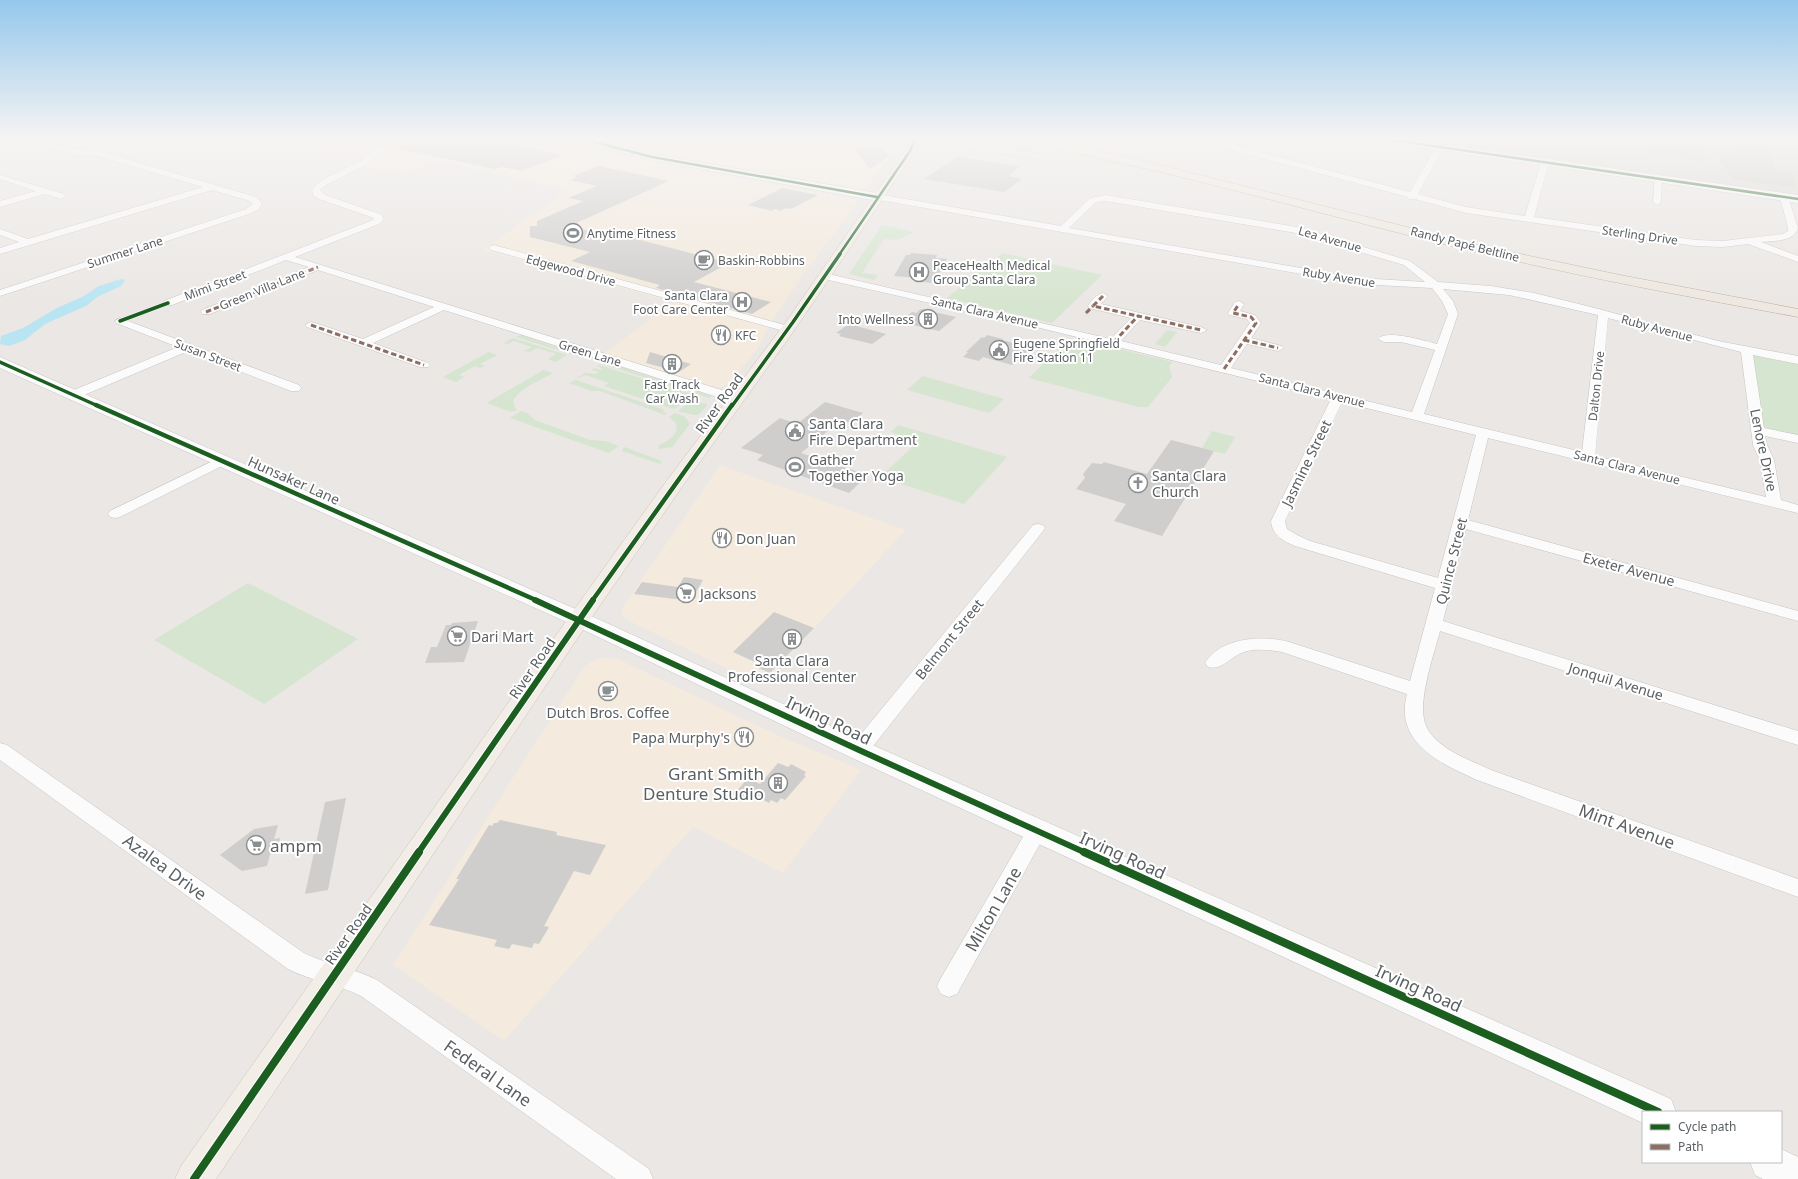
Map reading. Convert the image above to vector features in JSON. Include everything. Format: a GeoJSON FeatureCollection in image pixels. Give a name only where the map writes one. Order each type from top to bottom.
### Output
{"type":"FeatureCollection","features":[{"type":"Feature","properties":{"kind":"highway"},"geometry":{"type":"LineString","coordinates":[[1251,193],[1348,215]]}},
{"type":"Feature","properties":{"kind":"highway","name":"Randy Papé Beltline"},"geometry":{"type":"LineString","coordinates":[[1263,193],[1444,240],[1553,265],[1798,313]]}},
{"type":"Feature","properties":{"kind":"highway","name":"Randy Papé Beltline"},"geometry":{"type":"LineString","coordinates":[[1288,193],[1539,256],[1669,284],[1798,307]]}},
{"type":"Feature","properties":{"kind":"highway"},"geometry":{"type":"LineString","coordinates":[[1294,193],[1328,203]]}},
{"type":"Feature","properties":{"kind":"main road","name":"River Road"},"geometry":{"type":"LineString","coordinates":[[194,1179],[579,620],[675,483],[788,329],[881,193]]}},
{"type":"Feature","properties":{"kind":"street"},"geometry":{"type":"LineString","coordinates":[[0,204],[41,193]]}},
{"type":"Feature","properties":{"kind":"street"},"geometry":{"type":"LineString","coordinates":[[49,193],[60,196]]}},
{"type":"Feature","properties":{"kind":"street"},"geometry":{"type":"LineString","coordinates":[[0,251],[192,193]]}},
{"type":"Feature","properties":{"kind":"street","name":"Summer Lane"},"geometry":{"type":"LineString","coordinates":[[0,293],[249,211],[257,206],[258,202],[255,200],[232,193]]}},
{"type":"Feature","properties":{"kind":"street","name":"Mimi Street"},"geometry":{"type":"LineString","coordinates":[[168,303],[378,221],[379,218],[377,216],[324,198],[317,193]]}},
{"type":"Feature","properties":{"kind":"street"},"geometry":{"type":"LineString","coordinates":[[856,193],[878,197]]}},
{"type":"Feature","properties":{"kind":"street","name":"Sterling Drive"},"geometry":{"type":"LineString","coordinates":[[1398,193],[1466,210],[1696,243],[1718,244],[1780,237],[1792,232],[1793,228],[1784,197]]}},
{"type":"Feature","properties":{"kind":"street"},"geometry":{"type":"LineString","coordinates":[[1412,197],[1414,193]]}},
{"type":"Feature","properties":{"kind":"street"},"geometry":{"type":"LineString","coordinates":[[1529,219],[1536,193]]}},
{"type":"Feature","properties":{"kind":"street"},"geometry":{"type":"LineString","coordinates":[[1657,193],[1657,202]]}},
{"type":"Feature","properties":{"kind":"street"},"geometry":{"type":"LineString","coordinates":[[1758,193],[1798,198]]}},
{"type":"Feature","properties":{"kind":"street","name":"Ruby Avenue"},"geometry":{"type":"LineString","coordinates":[[878,197],[1338,278],[1384,284],[1473,287],[1510,292],[1603,314],[1707,342],[1798,360]]}},
{"type":"Feature","properties":{"kind":"street","name":"Lea Avenue"},"geometry":{"type":"LineString","coordinates":[[1063,229],[1093,200],[1106,198],[1302,231],[1402,260],[1418,269],[1434,286]]}},
{"type":"Feature","properties":{"kind":"street"},"geometry":{"type":"LineString","coordinates":[[0,232],[29,243]]}},
{"type":"Feature","properties":{"kind":"street"},"geometry":{"type":"LineString","coordinates":[[1750,241],[1798,259]]}},
{"type":"Feature","properties":{"kind":"street","name":"Edgewood Drive"},"geometry":{"type":"LineString","coordinates":[[494,248],[788,329]]}},
{"type":"Feature","properties":{"kind":"street","name":"Green Lane"},"geometry":{"type":"LineString","coordinates":[[286,257],[737,399]]}},
{"type":"Feature","properties":{"kind":"street","name":"Green Villa Lane"},"geometry":{"type":"LineString","coordinates":[[206,312],[318,267]]}},
{"type":"Feature","properties":{"kind":"street","name":"Santa Clara Avenue"},"geometry":{"type":"LineString","coordinates":[[824,276],[1114,342],[1798,509]]}},
{"type":"Feature","properties":{"kind":"street"},"geometry":{"type":"LineString","coordinates":[[1417,416],[1453,317],[1453,310],[1449,303],[1434,286]]}},
{"type":"Feature","properties":{"kind":"street"},"geometry":{"type":"LineString","coordinates":[[1103,296],[1090,310],[1138,316],[1201,330]]}},
{"type":"Feature","properties":{"kind":"street"},"geometry":{"type":"LineString","coordinates":[[1224,369],[1256,322],[1248,316],[1233,313],[1239,304]]}},
{"type":"Feature","properties":{"kind":"street"},"geometry":{"type":"LineString","coordinates":[[364,344],[443,307]]}},
{"type":"Feature","properties":{"kind":"street","name":"Dalton Drive"},"geometry":{"type":"LineString","coordinates":[[1588,458],[1603,314]]}},
{"type":"Feature","properties":{"kind":"street"},"geometry":{"type":"LineString","coordinates":[[1114,342],[1138,316]]}},
{"type":"Feature","properties":{"kind":"street","name":"Susan Street"},"geometry":{"type":"LineString","coordinates":[[120,321],[295,388]]}},
{"type":"Feature","properties":{"kind":"street"},"geometry":{"type":"LineString","coordinates":[[311,325],[424,365]]}},
{"type":"Feature","properties":{"kind":"street"},"geometry":{"type":"LineString","coordinates":[[1384,339],[1407,340],[1441,348]]}},
{"type":"Feature","properties":{"kind":"street"},"geometry":{"type":"LineString","coordinates":[[1244,340],[1278,348]]}},
{"type":"Feature","properties":{"kind":"street"},"geometry":{"type":"LineString","coordinates":[[73,395],[188,347]]}},
{"type":"Feature","properties":{"kind":"street","name":"Lenore Drive"},"geometry":{"type":"LineString","coordinates":[[1746,350],[1760,445],[1767,460],[1774,503]]}},
{"type":"Feature","properties":{"kind":"street","name":"Hunsaker Lane"},"geometry":{"type":"LineString","coordinates":[[0,362],[579,620]]}},
{"type":"Feature","properties":{"kind":"street","name":"Jasmine Street"},"geometry":{"type":"LineString","coordinates":[[1338,397],[1278,521],[1280,529],[1288,537],[1305,544],[1444,585]]}},
{"type":"Feature","properties":{"kind":"street"},"geometry":{"type":"LineString","coordinates":[[1758,430],[1798,439]]}},
{"type":"Feature","properties":{"kind":"street","name":"Quince Street"},"geometry":{"type":"LineString","coordinates":[[1457,762],[1433,748],[1418,731],[1412,714],[1416,690],[1435,624],[1483,432]]}},
{"type":"Feature","properties":{"kind":"street"},"geometry":{"type":"LineString","coordinates":[[115,514],[221,461]]}},
{"type":"Feature","properties":{"kind":"street","name":"Exeter Avenue"},"geometry":{"type":"LineString","coordinates":[[1461,523],[1798,616]]}},
{"type":"Feature","properties":{"kind":"street","name":"Belmont Street"},"geometry":{"type":"LineString","coordinates":[[859,750],[1038,528]]}},
{"type":"Feature","properties":{"kind":"street","name":"Irving Road"},"geometry":{"type":"LineString","coordinates":[[579,620],[859,750],[1656,1111]]}},
{"type":"Feature","properties":{"kind":"street","name":"Jonquil Avenue"},"geometry":{"type":"LineString","coordinates":[[1435,624],[1798,738]]}},
{"type":"Feature","properties":{"kind":"street"},"geometry":{"type":"LineString","coordinates":[[1214,662],[1224,653],[1243,646],[1263,644],[1283,646],[1416,690]]}},
{"type":"Feature","properties":{"kind":"street","name":"Azalea Drive"},"geometry":{"type":"LineString","coordinates":[[0,750],[296,961],[334,975]]}},
{"type":"Feature","properties":{"kind":"street","name":"Mint Avenue"},"geometry":{"type":"LineString","coordinates":[[1457,762],[1484,775],[1798,888]]}},
{"type":"Feature","properties":{"kind":"street","name":"Milton Lane"},"geometry":{"type":"LineString","coordinates":[[949,986],[1037,831]]}},
{"type":"Feature","properties":{"kind":"street","name":"Federal Lane"},"geometry":{"type":"LineString","coordinates":[[334,975],[358,982],[369,988],[639,1179]]}},
{"type":"Feature","properties":{"kind":"street"},"geometry":{"type":"LineString","coordinates":[[1770,1163],[1798,1176]]}},
{"type":"Feature","properties":{"kind":"shaded area"},"geometry":{"type":"Polygon","coordinates":[[[564,193],[820,193],[856,201],[856,204],[805,272],[768,327],[761,344],[728,385],[716,388],[602,355],[673,302],[483,250],[564,193]]]}},
{"type":"Feature","properties":{"kind":"shaded area"},"geometry":{"type":"Polygon","coordinates":[[[1777,193],[1798,193],[1798,196],[1777,193]]]}},
{"type":"Feature","properties":{"kind":"shaded area"},"geometry":{"type":"Polygon","coordinates":[[[720,465],[906,530],[761,685],[629,621],[621,614],[622,608],[720,465]]]}},
{"type":"Feature","properties":{"kind":"shaded area"},"geometry":{"type":"Polygon","coordinates":[[[604,657],[618,659],[775,734],[861,770],[783,873],[693,827],[504,1041],[393,965],[584,667],[590,662],[604,657]]]}},
{"type":"Feature","properties":{"kind":"green space"},"geometry":{"type":"Polygon","coordinates":[[[882,225],[915,232],[897,240],[884,239],[862,273],[878,275],[874,280],[849,274],[882,225]]]}},
{"type":"Feature","properties":{"kind":"green space"},"geometry":{"type":"Polygon","coordinates":[[[1003,253],[1102,275],[1052,323],[947,298],[1003,253]]]}},
{"type":"Feature","properties":{"kind":"green space"},"geometry":{"type":"Polygon","coordinates":[[[1167,330],[1177,332],[1165,347],[1155,344],[1167,330]]]}},
{"type":"Feature","properties":{"kind":"green space"},"geometry":{"type":"Polygon","coordinates":[[[521,335],[573,353],[583,354],[580,357],[516,337],[521,335]]]}},
{"type":"Feature","properties":{"kind":"green space"},"geometry":{"type":"Polygon","coordinates":[[[513,338],[567,355],[555,362],[548,359],[556,354],[537,348],[530,352],[524,351],[532,347],[514,341],[507,344],[504,343],[513,338]]]}},
{"type":"Feature","properties":{"kind":"green space"},"geometry":{"type":"Polygon","coordinates":[[[1078,339],[1173,362],[1169,366],[1172,377],[1148,407],[1139,407],[1029,378],[1057,350],[1066,352],[1078,339]]]}},
{"type":"Feature","properties":{"kind":"green space"},"geometry":{"type":"Polygon","coordinates":[[[489,352],[497,355],[480,364],[485,366],[480,368],[475,366],[459,375],[464,377],[456,382],[443,377],[489,352]]]}},
{"type":"Feature","properties":{"kind":"green space"},"geometry":{"type":"Polygon","coordinates":[[[1756,355],[1798,362],[1798,437],[1763,426],[1753,356],[1756,355]]]}},
{"type":"Feature","properties":{"kind":"green space"},"geometry":{"type":"Polygon","coordinates":[[[604,361],[711,396],[709,398],[596,362],[604,361]]]}},
{"type":"Feature","properties":{"kind":"green space"},"geometry":{"type":"Polygon","coordinates":[[[599,365],[694,395],[674,409],[604,386],[609,383],[585,375],[577,378],[585,373],[596,374],[599,372],[592,370],[594,368],[600,370],[603,369],[597,366],[599,365]]]}},
{"type":"Feature","properties":{"kind":"green space"},"geometry":{"type":"Polygon","coordinates":[[[544,370],[553,373],[531,385],[516,396],[513,401],[517,410],[511,412],[489,404],[488,402],[544,370]]]}},
{"type":"Feature","properties":{"kind":"green space"},"geometry":{"type":"Polygon","coordinates":[[[923,376],[1004,399],[989,413],[907,390],[923,376]]]}},
{"type":"Feature","properties":{"kind":"green space"},"geometry":{"type":"Polygon","coordinates":[[[576,380],[665,410],[662,412],[667,413],[665,415],[600,391],[591,391],[569,383],[576,380]]]}},
{"type":"Feature","properties":{"kind":"green space"},"geometry":{"type":"Polygon","coordinates":[[[691,401],[707,404],[707,406],[698,415],[678,411],[691,401]]]}},
{"type":"Feature","properties":{"kind":"green space"},"geometry":{"type":"Polygon","coordinates":[[[521,411],[527,413],[535,420],[590,440],[606,441],[619,446],[609,453],[510,418],[521,411]]]}},
{"type":"Feature","properties":{"kind":"green space"},"geometry":{"type":"Polygon","coordinates":[[[675,413],[685,417],[690,424],[672,447],[659,449],[658,446],[669,440],[676,431],[676,423],[669,417],[675,413]]]}},
{"type":"Feature","properties":{"kind":"green space"},"geometry":{"type":"Polygon","coordinates":[[[898,425],[1007,457],[964,504],[880,477],[919,441],[891,432],[898,425]]]}},
{"type":"Feature","properties":{"kind":"green space"},"geometry":{"type":"Polygon","coordinates":[[[1212,431],[1235,437],[1225,454],[1202,448],[1212,431]]]}},
{"type":"Feature","properties":{"kind":"green space"},"geometry":{"type":"Polygon","coordinates":[[[624,447],[662,461],[660,464],[622,451],[624,447]]]}},
{"type":"Feature","properties":{"kind":"green space"},"geometry":{"type":"Polygon","coordinates":[[[248,583],[358,639],[264,704],[154,640],[248,583]]]}},
{"type":"Feature","properties":{"kind":"water"},"geometry":{"type":"Polygon","coordinates":[[[121,279],[125,280],[121,286],[97,297],[86,306],[45,324],[25,340],[9,346],[0,344],[1,336],[23,328],[57,308],[84,296],[99,286],[121,279]]]}},
{"type":"Feature","properties":{"kind":"building"},"geometry":{"type":"Polygon","coordinates":[[[580,193],[643,193],[570,226],[619,239],[625,236],[729,263],[694,282],[771,302],[752,314],[656,288],[660,285],[571,261],[590,252],[530,237],[530,226],[537,226],[537,221],[583,201],[568,198],[580,193]]]}},
{"type":"Feature","properties":{"kind":"building"},"geometry":{"type":"Polygon","coordinates":[[[772,193],[808,193],[818,195],[791,209],[786,208],[781,211],[775,209],[772,211],[748,205],[772,193]]]}},
{"type":"Feature","properties":{"kind":"building","name":"PeaceHealth Medical Group Santa Clara"},"geometry":{"type":"Polygon","coordinates":[[[911,253],[937,255],[936,258],[947,259],[936,279],[932,279],[931,283],[916,281],[918,278],[894,276],[906,255],[910,255],[911,253]]]}},
{"type":"Feature","properties":{"kind":"building","name":"Into Wellness"},"geometry":{"type":"Polygon","coordinates":[[[921,309],[956,317],[939,331],[900,322],[912,312],[916,313],[921,309]]]}},
{"type":"Feature","properties":{"kind":"building"},"geometry":{"type":"Polygon","coordinates":[[[849,324],[886,334],[872,344],[839,336],[841,334],[836,333],[849,324]]]}},
{"type":"Feature","properties":{"kind":"building","name":"Eugene Springfield Fire Station 11"},"geometry":{"type":"Polygon","coordinates":[[[987,335],[1031,348],[1012,365],[983,357],[979,361],[963,357],[968,352],[966,352],[982,337],[984,338],[987,335]]]}},
{"type":"Feature","properties":{"kind":"building","name":"Fast Track Car Wash"},"geometry":{"type":"Polygon","coordinates":[[[650,352],[691,364],[679,372],[646,363],[650,352]]]}},
{"type":"Feature","properties":{"kind":"building"},"geometry":{"type":"Polygon","coordinates":[[[825,402],[863,413],[851,423],[841,420],[801,453],[868,475],[849,493],[757,460],[763,455],[741,448],[780,418],[797,424],[825,402]]]}},
{"type":"Feature","properties":{"kind":"building","name":"Santa Clara Church"},"geometry":{"type":"Polygon","coordinates":[[[1171,440],[1214,451],[1162,536],[1114,521],[1126,504],[1076,489],[1085,478],[1083,474],[1092,463],[1102,464],[1104,462],[1147,474],[1171,440]]]}},
{"type":"Feature","properties":{"kind":"building"},"geometry":{"type":"Polygon","coordinates":[[[684,577],[703,580],[691,601],[634,594],[642,582],[678,587],[684,577]]]}},
{"type":"Feature","properties":{"kind":"building","name":"Santa Clara Professional Center"},"geometry":{"type":"Polygon","coordinates":[[[774,612],[814,628],[770,673],[754,666],[757,663],[733,652],[774,612]]]}},
{"type":"Feature","properties":{"kind":"building","name":"Dari Mart"},"geometry":{"type":"Polygon","coordinates":[[[478,621],[464,662],[425,663],[431,647],[437,647],[446,625],[451,625],[452,623],[478,621]]]}},
{"type":"Feature","properties":{"kind":"building","name":"Grant Smith Denture Studio"},"geometry":{"type":"Polygon","coordinates":[[[778,763],[788,767],[791,764],[806,772],[804,775],[806,776],[785,800],[781,798],[777,803],[771,800],[769,803],[754,795],[750,800],[735,793],[748,778],[760,784],[778,763]]]}},
{"type":"Feature","properties":{"kind":"building"},"geometry":{"type":"Polygon","coordinates":[[[346,798],[328,890],[305,894],[325,802],[346,798]]]}},
{"type":"Feature","properties":{"kind":"building"},"geometry":{"type":"Polygon","coordinates":[[[500,820],[557,832],[556,835],[606,845],[590,875],[574,871],[544,926],[549,927],[539,944],[534,943],[532,948],[512,944],[509,949],[494,946],[497,940],[429,925],[459,879],[456,879],[489,825],[492,826],[500,820]]]}},
{"type":"Feature","properties":{"kind":"building","name":"ampm"},"geometry":{"type":"Polygon","coordinates":[[[278,825],[274,839],[280,838],[277,850],[271,851],[267,866],[242,871],[220,855],[254,829],[278,825]]]}},
{"type":"Feature","properties":{"kind":"marked path"},"geometry":{"type":"LineString","coordinates":[[206,312],[318,267]]}},
{"type":"Feature","properties":{"kind":"marked path"},"geometry":{"type":"LineString","coordinates":[[1103,296],[1093,306],[1138,316]]}},
{"type":"Feature","properties":{"kind":"marked path"},"geometry":{"type":"LineString","coordinates":[[1224,369],[1256,323],[1251,317],[1233,313],[1239,304]]}},
{"type":"Feature","properties":{"kind":"marked path"},"geometry":{"type":"LineString","coordinates":[[1086,313],[1093,306]]}},
{"type":"Feature","properties":{"kind":"marked path"},"geometry":{"type":"LineString","coordinates":[[1114,342],[1138,316],[1201,330]]}},
{"type":"Feature","properties":{"kind":"marked path"},"geometry":{"type":"LineString","coordinates":[[311,325],[424,365]]}},
{"type":"Feature","properties":{"kind":"marked path"},"geometry":{"type":"LineString","coordinates":[[1244,340],[1278,348]]}},
{"type":"Feature","properties":{"kind":"cycle path"},"geometry":{"type":"LineString","coordinates":[[855,193],[877,197]]}},
{"type":"Feature","properties":{"kind":"cycle path"},"geometry":{"type":"LineString","coordinates":[[194,1179],[579,619],[675,483],[793,322],[881,193]]}},
{"type":"Feature","properties":{"kind":"cycle path"},"geometry":{"type":"LineString","coordinates":[[1757,193],[1798,199]]}},
{"type":"Feature","properties":{"kind":"cycle path"},"geometry":{"type":"LineString","coordinates":[[120,321],[168,303]]}},
{"type":"Feature","properties":{"kind":"cycle path"},"geometry":{"type":"LineString","coordinates":[[0,362],[579,619],[859,750],[1656,1111]]}},
{"type":"Feature","properties":{"kind":"place","name":"Anytime Fitness"},"geometry":{"type":"Point","coordinates":[573,233]}},
{"type":"Feature","properties":{"kind":"place","name":"Baskin-Robbins"},"geometry":{"type":"Point","coordinates":[704,260]}},
{"type":"Feature","properties":{"kind":"place","name":"PeaceHealth Medical Group Santa Clara"},"geometry":{"type":"Point","coordinates":[919,272]}},
{"type":"Feature","properties":{"kind":"place","name":"Santa Clara Foot Care Center"},"geometry":{"type":"Point","coordinates":[742,302]}},
{"type":"Feature","properties":{"kind":"place","name":"Into Wellness"},"geometry":{"type":"Point","coordinates":[928,319]}},
{"type":"Feature","properties":{"kind":"place","name":"KFC"},"geometry":{"type":"Point","coordinates":[721,335]}},
{"type":"Feature","properties":{"kind":"place","name":"Eugene Springfield Fire Station 11"},"geometry":{"type":"Point","coordinates":[999,350]}},
{"type":"Feature","properties":{"kind":"place","name":"Fast Track Car Wash"},"geometry":{"type":"Point","coordinates":[672,364]}},
{"type":"Feature","properties":{"kind":"place","name":"Santa Clara Fire Department"},"geometry":{"type":"Point","coordinates":[795,431]}},
{"type":"Feature","properties":{"kind":"place","name":"Gather Together Yoga"},"geometry":{"type":"Point","coordinates":[795,467]}},
{"type":"Feature","properties":{"kind":"place","name":"Santa Clara Church"},"geometry":{"type":"Point","coordinates":[1138,483]}},
{"type":"Feature","properties":{"kind":"place","name":"Don Juan"},"geometry":{"type":"Point","coordinates":[722,538]}},
{"type":"Feature","properties":{"kind":"place","name":"Jacksons"},"geometry":{"type":"Point","coordinates":[686,593]}},
{"type":"Feature","properties":{"kind":"place","name":"Dari Mart"},"geometry":{"type":"Point","coordinates":[457,636]}},
{"type":"Feature","properties":{"kind":"place","name":"Santa Clara Professional Center"},"geometry":{"type":"Point","coordinates":[792,639]}},
{"type":"Feature","properties":{"kind":"place","name":"Dutch Bros. Coffee"},"geometry":{"type":"Point","coordinates":[608,691]}},
{"type":"Feature","properties":{"kind":"place","name":"Papa Murphy's"},"geometry":{"type":"Point","coordinates":[744,737]}},
{"type":"Feature","properties":{"kind":"place","name":"Grant Smith Denture Studio"},"geometry":{"type":"Point","coordinates":[778,783]}},
{"type":"Feature","properties":{"kind":"place","name":"ampm"},"geometry":{"type":"Point","coordinates":[256,845]}}]}
